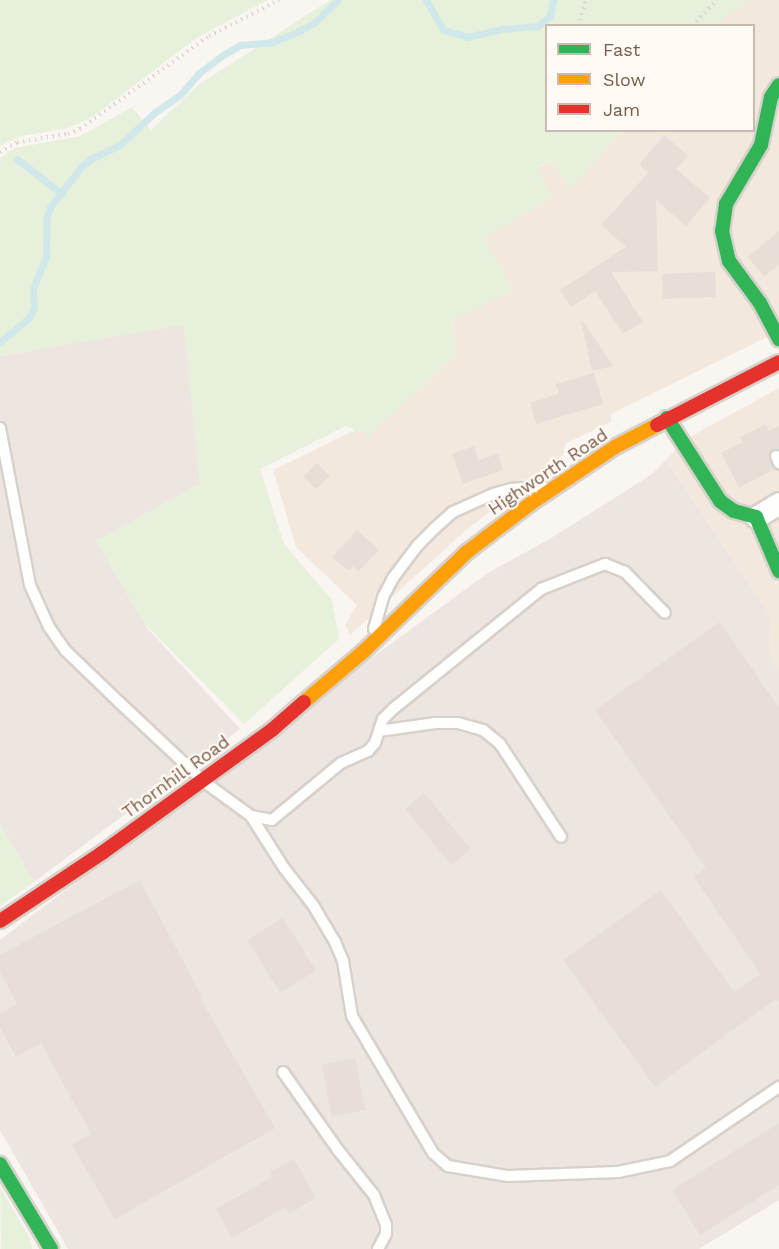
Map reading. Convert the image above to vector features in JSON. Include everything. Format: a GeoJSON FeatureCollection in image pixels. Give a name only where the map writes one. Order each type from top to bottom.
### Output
{"type":"FeatureCollection","features":[{"type":"Feature","properties":{"kind":"street"},"geometry":{"type":"LineString","coordinates":[[779,86],[771,97],[761,145],[726,204],[722,234],[729,261],[760,303],[779,339]]}},
{"type":"Feature","properties":{"kind":"street","name":"Highworth Road"},"geometry":{"type":"LineString","coordinates":[[367,647],[467,552],[554,487],[615,447],[779,362]]}},
{"type":"Feature","properties":{"kind":"street"},"geometry":{"type":"LineString","coordinates":[[668,418],[720,501],[734,511],[756,517],[779,503]]}},
{"type":"Feature","properties":{"kind":"street"},"geometry":{"type":"LineString","coordinates":[[756,517],[779,571]]}},
{"type":"Feature","properties":{"kind":"street","name":"Thornhill Road"},"geometry":{"type":"LineString","coordinates":[[0,921],[203,781],[273,729],[367,647]]}},
{"type":"Feature","properties":{"kind":"street"},"geometry":{"type":"LineString","coordinates":[[0,1164],[51,1249]]}},
{"type":"Feature","properties":{"kind":"lane"},"geometry":{"type":"LineString","coordinates":[[0,428],[30,585],[49,627],[66,651],[203,781],[250,816],[284,868],[313,905],[335,942],[343,961],[352,1016],[433,1153],[448,1166],[508,1176],[618,1172],[670,1161],[779,1087]]}},
{"type":"Feature","properties":{"kind":"lane"},"geometry":{"type":"LineString","coordinates":[[367,647],[383,597],[393,578],[418,544],[453,512],[493,494],[511,489],[554,487]]}},
{"type":"Feature","properties":{"kind":"lane"},"geometry":{"type":"LineString","coordinates":[[250,816],[272,820],[341,763],[368,751],[375,742],[383,719],[393,709],[510,611],[541,589],[605,564],[625,573],[665,613]]}},
{"type":"Feature","properties":{"kind":"lane"},"geometry":{"type":"LineString","coordinates":[[379,731],[435,723],[458,723],[483,730],[500,744],[561,837]]}},
{"type":"Feature","properties":{"kind":"lane"},"geometry":{"type":"LineString","coordinates":[[283,1072],[338,1150],[374,1195],[386,1225],[386,1234],[378,1249]]}},
{"type":"Feature","properties":{"kind":"path"},"geometry":{"type":"LineString","coordinates":[[0,152],[17,142],[68,134],[80,129],[209,36],[279,0]]}},
{"type":"Feature","properties":{"kind":"path"},"geometry":{"type":"LineString","coordinates":[[579,24],[586,0]]}},
{"type":"Feature","properties":{"kind":"path"},"geometry":{"type":"LineString","coordinates":[[694,24],[717,0]]}},
{"type":"Feature","properties":{"kind":"shaded area"},"geometry":{"type":"Polygon","coordinates":[[[751,0],[779,0],[779,331],[611,414],[611,422],[566,443],[563,455],[465,531],[350,635],[345,625],[357,605],[296,547],[273,470],[355,430],[369,436],[457,353],[452,320],[513,290],[484,237],[551,198],[538,167],[551,162],[571,190],[619,132],[755,132],[755,24],[716,24],[751,0]]]}},
{"type":"Feature","properties":{"kind":"shaded area"},"geometry":{"type":"Polygon","coordinates":[[[184,324],[200,484],[96,541],[148,629],[240,729],[34,882],[0,824],[0,356],[184,324]]]}},
{"type":"Feature","properties":{"kind":"shaded area"},"geometry":{"type":"Polygon","coordinates":[[[779,388],[779,671],[769,652],[770,615],[666,460],[686,439],[779,388]]]}},
{"type":"Feature","properties":{"kind":"shaded area"},"geometry":{"type":"Polygon","coordinates":[[[666,460],[770,615],[769,652],[779,671],[779,1200],[699,1249],[68,1249],[0,1130],[0,940],[370,659],[488,573],[551,538],[621,494],[652,474],[666,460]]]}},
{"type":"Feature","properties":{"kind":"green space"},"geometry":{"type":"Polygon","coordinates":[[[0,0],[268,0],[198,37],[92,117],[68,128],[21,136],[0,146],[0,0]]]}},
{"type":"Feature","properties":{"kind":"green space"},"geometry":{"type":"Polygon","coordinates":[[[330,0],[751,0],[716,24],[545,24],[545,132],[619,132],[571,190],[551,162],[538,166],[551,198],[484,237],[513,290],[452,320],[457,353],[369,436],[345,426],[260,469],[284,544],[332,600],[339,639],[244,724],[145,624],[96,541],[200,484],[184,325],[0,356],[0,158],[15,148],[81,136],[132,107],[151,130],[198,85],[330,0]]]}},
{"type":"Feature","properties":{"kind":"green space"},"geometry":{"type":"Polygon","coordinates":[[[0,824],[34,882],[0,906],[0,824]]]}},
{"type":"Feature","properties":{"kind":"green space"},"geometry":{"type":"Polygon","coordinates":[[[0,1187],[30,1238],[32,1249],[1,1249],[0,1187]]]}},
{"type":"Feature","properties":{"kind":"building"},"geometry":{"type":"Polygon","coordinates":[[[664,135],[688,156],[676,169],[710,198],[686,226],[656,200],[658,271],[611,272],[643,322],[623,334],[595,291],[571,307],[560,290],[626,247],[601,225],[648,173],[639,164],[664,135]]]}},
{"type":"Feature","properties":{"kind":"building"},"geometry":{"type":"Polygon","coordinates":[[[779,231],[779,264],[764,277],[748,257],[779,231]]]}},
{"type":"Feature","properties":{"kind":"building"},"geometry":{"type":"Polygon","coordinates":[[[715,272],[716,297],[663,299],[662,274],[715,272]]]}},
{"type":"Feature","properties":{"kind":"building"},"geometry":{"type":"Polygon","coordinates":[[[581,321],[583,321],[613,366],[592,371],[581,321]]]}},
{"type":"Feature","properties":{"kind":"building"},"geometry":{"type":"Polygon","coordinates":[[[594,373],[603,404],[536,424],[530,403],[559,394],[556,384],[594,373]]]}},
{"type":"Feature","properties":{"kind":"building"},"geometry":{"type":"Polygon","coordinates":[[[766,424],[769,431],[779,426],[779,449],[773,449],[769,456],[775,469],[739,488],[721,453],[743,442],[740,437],[766,424]]]}},
{"type":"Feature","properties":{"kind":"building"},"geometry":{"type":"Polygon","coordinates":[[[474,446],[479,460],[498,454],[503,470],[463,484],[452,454],[474,446]]]}},
{"type":"Feature","properties":{"kind":"building"},"geometry":{"type":"Polygon","coordinates":[[[317,463],[330,476],[316,489],[304,476],[317,463]]]}},
{"type":"Feature","properties":{"kind":"building"},"geometry":{"type":"Polygon","coordinates":[[[357,530],[379,550],[358,572],[353,566],[349,571],[332,557],[357,530]]]}},
{"type":"Feature","properties":{"kind":"building"},"geometry":{"type":"Polygon","coordinates":[[[720,622],[779,708],[779,1002],[777,999],[752,1016],[655,1087],[563,960],[661,890],[734,992],[760,974],[694,877],[706,868],[595,710],[720,622]]]}},
{"type":"Feature","properties":{"kind":"building"},"geometry":{"type":"Polygon","coordinates":[[[424,793],[471,849],[452,865],[405,809],[424,793]]]}},
{"type":"Feature","properties":{"kind":"building"},"geometry":{"type":"Polygon","coordinates":[[[140,880],[201,995],[199,996],[275,1128],[115,1219],[72,1145],[91,1134],[41,1043],[16,1057],[0,1027],[0,1014],[17,1004],[0,972],[0,955],[140,880]]]}},
{"type":"Feature","properties":{"kind":"building"},"geometry":{"type":"Polygon","coordinates":[[[283,918],[316,971],[280,993],[247,940],[283,918]]]}},
{"type":"Feature","properties":{"kind":"building"},"geometry":{"type":"Polygon","coordinates":[[[355,1058],[365,1110],[332,1117],[322,1064],[355,1058]]]}},
{"type":"Feature","properties":{"kind":"building"},"geometry":{"type":"Polygon","coordinates":[[[779,1123],[779,1185],[700,1235],[672,1190],[779,1123]]]}},
{"type":"Feature","properties":{"kind":"building"},"geometry":{"type":"Polygon","coordinates":[[[294,1159],[316,1198],[289,1214],[285,1207],[232,1238],[216,1209],[272,1177],[270,1172],[294,1159]]]}},
{"type":"Feature","properties":{"kind":"waterway"},"geometry":{"type":"LineString","coordinates":[[0,342],[29,318],[34,308],[33,288],[46,257],[47,218],[50,207],[82,166],[120,145],[154,113],[180,95],[199,73],[223,55],[240,45],[272,42],[301,30],[314,23],[338,0]]}},
{"type":"Feature","properties":{"kind":"waterway"},"geometry":{"type":"LineString","coordinates":[[426,0],[443,30],[467,37],[503,29],[538,26],[550,16],[553,0]]}},
{"type":"Feature","properties":{"kind":"waterway"},"geometry":{"type":"LineString","coordinates":[[17,159],[62,194]]}},
{"type":"Feature","properties":{"kind":"traffic: fast"},"geometry":{"type":"LineString","coordinates":[[779,85],[771,97],[761,145],[726,204],[722,231],[729,261],[760,303],[779,339]]}},
{"type":"Feature","properties":{"kind":"traffic: fast"},"geometry":{"type":"LineString","coordinates":[[667,418],[720,501],[734,511],[756,517],[779,571]]}},
{"type":"Feature","properties":{"kind":"traffic: fast"},"geometry":{"type":"LineString","coordinates":[[0,1164],[51,1249]]}},
{"type":"Feature","properties":{"kind":"traffic: slow"},"geometry":{"type":"LineString","coordinates":[[304,702],[364,651],[467,552],[530,504],[615,447],[657,425]]}},
{"type":"Feature","properties":{"kind":"traffic: jam"},"geometry":{"type":"LineString","coordinates":[[657,425],[779,362]]}},
{"type":"Feature","properties":{"kind":"traffic: jam"},"geometry":{"type":"LineString","coordinates":[[0,921],[102,853],[273,729],[304,702]]}}]}
